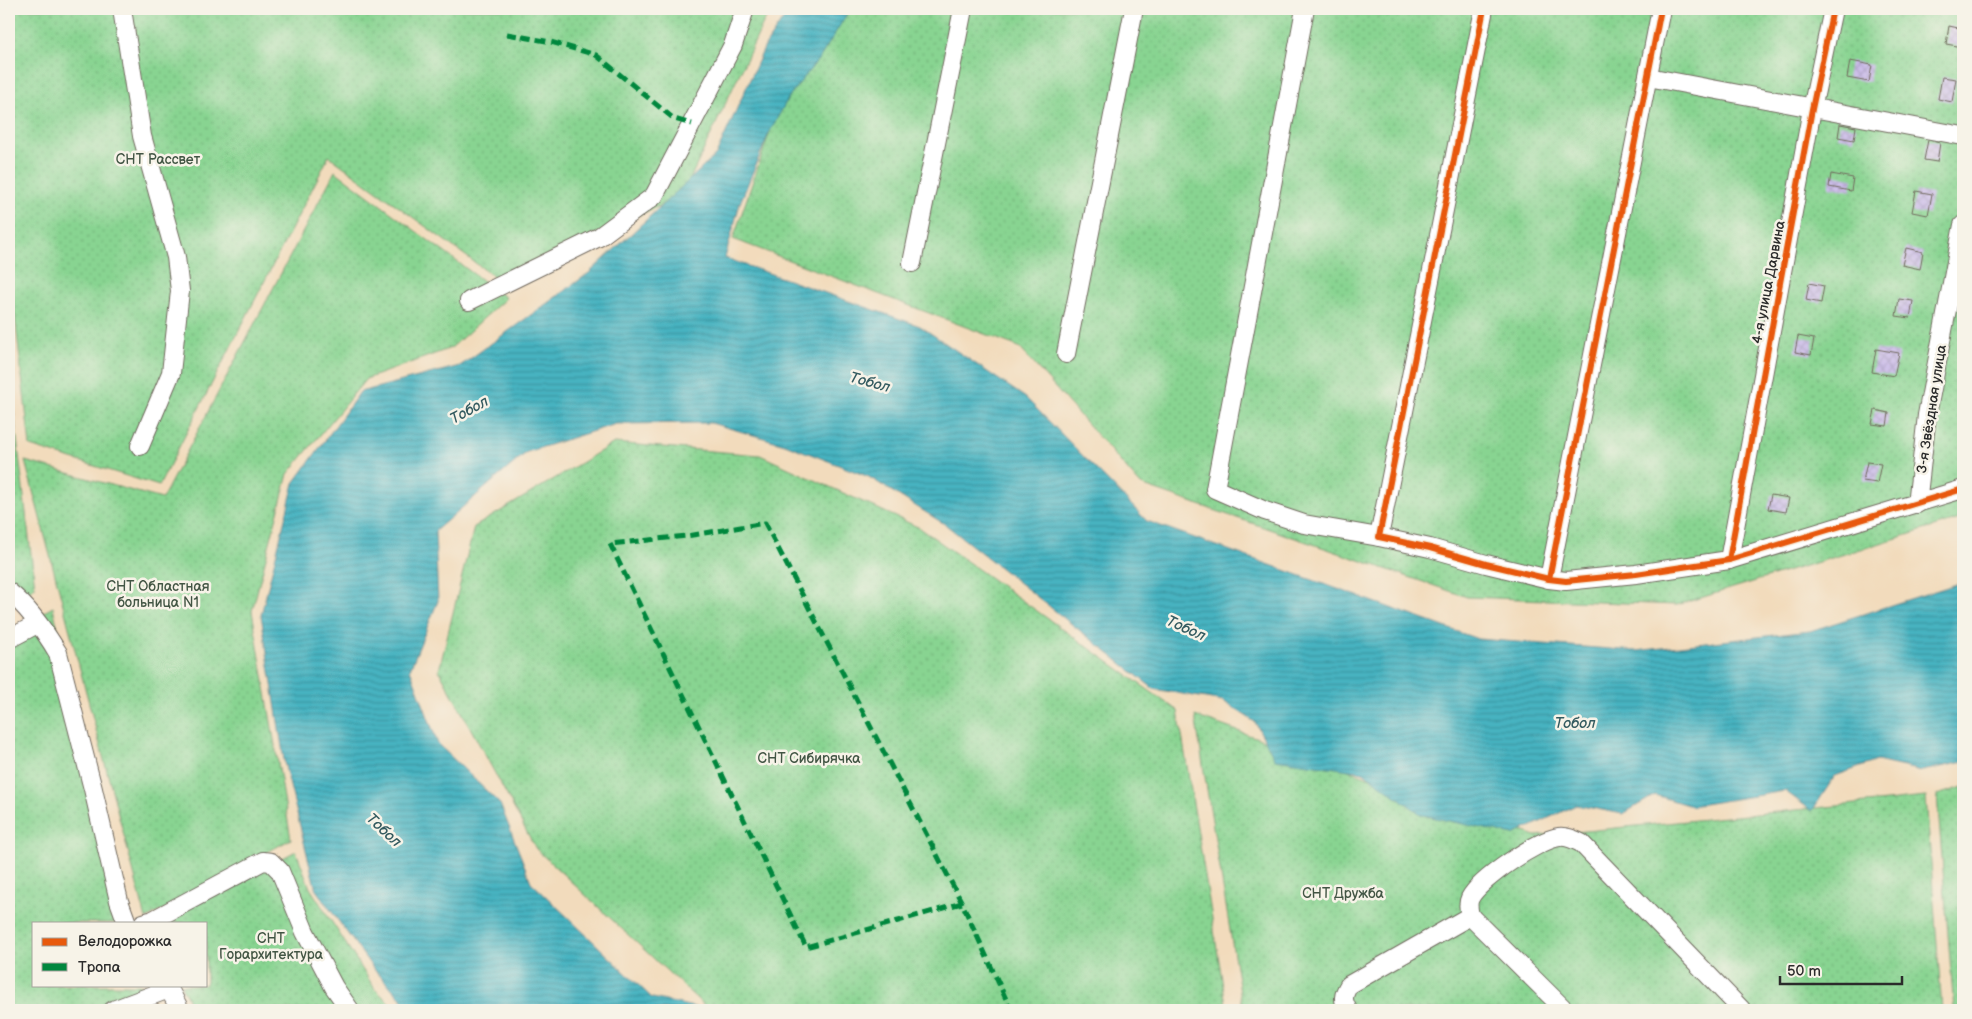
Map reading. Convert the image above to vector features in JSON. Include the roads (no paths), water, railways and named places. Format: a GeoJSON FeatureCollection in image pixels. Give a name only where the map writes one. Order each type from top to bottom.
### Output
{"type":"FeatureCollection","features":[{"type":"Feature","properties":{"kind":"street"},"geometry":{"type":"LineString","coordinates":[[122,9],[142,136],[176,258],[180,291],[171,373],[140,446]]}},
{"type":"Feature","properties":{"kind":"street"},"geometry":{"type":"LineString","coordinates":[[469,301],[599,237],[654,196],[733,45],[745,9]]}},
{"type":"Feature","properties":{"kind":"street"},"geometry":{"type":"LineString","coordinates":[[912,263],[963,9]]}},
{"type":"Feature","properties":{"kind":"street"},"geometry":{"type":"LineString","coordinates":[[1066,354],[1134,9]]}},
{"type":"Feature","properties":{"kind":"street"},"geometry":{"type":"LineString","coordinates":[[1305,9],[1214,489],[1265,511],[1304,524],[1430,548],[1486,564],[1549,579],[1566,581],[1729,560],[1963,489]]}},
{"type":"Feature","properties":{"kind":"street"},"geometry":{"type":"LineString","coordinates":[[1379,537],[1484,9]]}},
{"type":"Feature","properties":{"kind":"street"},"geometry":{"type":"LineString","coordinates":[[1549,579],[1661,9]]}},
{"type":"Feature","properties":{"kind":"street","name":"4-я улица Дарвина"},"geometry":{"type":"LineString","coordinates":[[1729,560],[1812,109],[1833,9]]}},
{"type":"Feature","properties":{"kind":"street"},"geometry":{"type":"LineString","coordinates":[[1648,78],[1963,136]]}},
{"type":"Feature","properties":{"kind":"street","name":"3-я Звёздная улица"},"geometry":{"type":"LineString","coordinates":[[1917,504],[1927,415],[1963,225]]}},
{"type":"Feature","properties":{"kind":"street"},"geometry":{"type":"LineString","coordinates":[[9,592],[17,598],[50,639],[58,653],[93,789],[119,901],[127,922]]}},
{"type":"Feature","properties":{"kind":"street"},"geometry":{"type":"LineString","coordinates":[[9,639],[37,624]]}},
{"type":"Feature","properties":{"kind":"street"},"geometry":{"type":"LineString","coordinates":[[1565,1010],[1470,916],[1468,905],[1470,897],[1482,882],[1512,860],[1559,837],[1571,838],[1581,842],[1742,1010]]}},
{"type":"Feature","properties":{"kind":"street"},"geometry":{"type":"LineString","coordinates":[[146,922],[263,861],[271,862],[280,871],[305,932],[334,987],[350,1010]]}},
{"type":"Feature","properties":{"kind":"street"},"geometry":{"type":"LineString","coordinates":[[1348,1010],[1344,1002],[1344,994],[1350,985],[1470,916]]}},
{"type":"Feature","properties":{"kind":"street"},"geometry":{"type":"LineString","coordinates":[[113,1010],[168,987],[180,1010]]}},
{"type":"Feature","properties":{"kind":"water","name":"Тобол"},"geometry":{"type":"Polygon","coordinates":[[[790,9],[850,9],[821,56],[790,95],[769,133],[740,203],[725,258],[920,326],[1026,398],[1147,521],[1478,639],[1636,651],[1810,631],[1963,582],[1963,762],[1922,771],[1877,761],[1835,776],[1812,811],[1785,791],[1691,806],[1655,795],[1623,814],[1576,805],[1513,835],[1422,815],[1363,772],[1275,759],[1255,722],[1223,701],[1154,689],[946,525],[869,477],[785,444],[711,423],[616,424],[527,452],[435,531],[438,601],[410,669],[438,744],[500,804],[531,882],[652,998],[700,1010],[412,1010],[372,967],[316,890],[285,766],[261,615],[294,483],[360,392],[460,366],[589,273],[716,155],[765,46],[790,9]]]}},
{"type":"Feature","properties":{"kind":"park label","name":"СНТ Рассвет"},"geometry":{"type":"Point","coordinates":[158,159]}},
{"type":"Feature","properties":{"kind":"park label","name":"СНТ Областная больница N1"},"geometry":{"type":"Point","coordinates":[158,594]}},
{"type":"Feature","properties":{"kind":"park label","name":"СНТ Сибирячка"},"geometry":{"type":"Point","coordinates":[809,758]}},
{"type":"Feature","properties":{"kind":"park label","name":"СНТ Дружба"},"geometry":{"type":"Point","coordinates":[1343,893]}},
{"type":"Feature","properties":{"kind":"park label","name":"СНТ Горархитектура"},"geometry":{"type":"Point","coordinates":[271,946]}}]}
